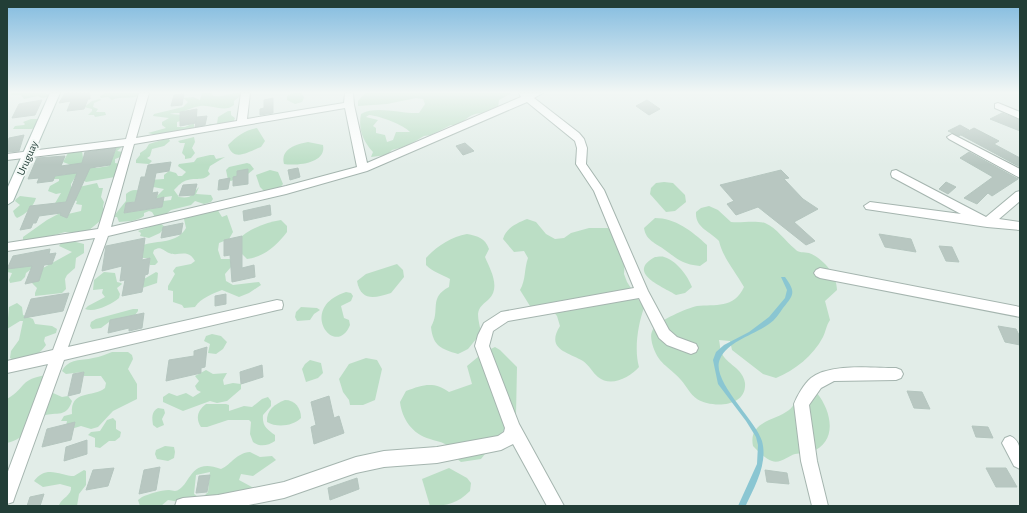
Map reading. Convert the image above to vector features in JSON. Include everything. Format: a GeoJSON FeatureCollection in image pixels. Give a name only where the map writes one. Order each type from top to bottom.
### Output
{"type":"FeatureCollection","features":[{"type":"Feature","properties":{"kind":"street","name":"Uruguay"},"geometry":{"type":"LineString","coordinates":[[7,201],[45,117]]}},
{"type":"Feature","properties":{"kind":"street"},"geometry":{"type":"LineString","coordinates":[[7,496],[103,233],[136,117]]}},
{"type":"Feature","properties":{"kind":"street"},"geometry":{"type":"LineString","coordinates":[[242,123],[243,117]]}},
{"type":"Feature","properties":{"kind":"street"},"geometry":{"type":"LineString","coordinates":[[7,157],[128,142],[278,117]]}},
{"type":"Feature","properties":{"kind":"street"},"geometry":{"type":"LineString","coordinates":[[352,117],[363,170]]}},
{"type":"Feature","properties":{"kind":"street"},"geometry":{"type":"LineString","coordinates":[[7,247],[103,233],[286,190],[363,170],[478,117]]}},
{"type":"Feature","properties":{"kind":"street"},"geometry":{"type":"LineString","coordinates":[[552,117],[576,135],[580,141],[581,164],[599,190],[642,292],[664,334],[672,341],[691,348]]}},
{"type":"Feature","properties":{"kind":"street"},"geometry":{"type":"LineString","coordinates":[[952,137],[1020,174]]}},
{"type":"Feature","properties":{"kind":"street"},"geometry":{"type":"LineString","coordinates":[[896,174],[987,223]]}},
{"type":"Feature","properties":{"kind":"street"},"geometry":{"type":"LineString","coordinates":[[987,223],[1020,195]]}},
{"type":"Feature","properties":{"kind":"street"},"geometry":{"type":"LineString","coordinates":[[870,206],[987,223],[1020,226]]}},
{"type":"Feature","properties":{"kind":"street"},"geometry":{"type":"LineString","coordinates":[[820,273],[1020,312]]}},
{"type":"Feature","properties":{"kind":"street"},"geometry":{"type":"LineString","coordinates":[[556,506],[513,428],[482,346],[484,334],[492,323],[506,316],[617,295],[642,292]]}},
{"type":"Feature","properties":{"kind":"street"},"geometry":{"type":"LineString","coordinates":[[7,367],[57,357],[277,305]]}},
{"type":"Feature","properties":{"kind":"street"},"geometry":{"type":"LineString","coordinates":[[820,506],[809,461],[801,404],[816,383],[833,375],[896,374]]}},
{"type":"Feature","properties":{"kind":"street"},"geometry":{"type":"LineString","coordinates":[[183,506],[218,503],[284,490],[331,475],[356,465],[384,459],[437,455],[501,443],[510,437],[513,428]]}},
{"type":"Feature","properties":{"kind":"street"},"geometry":{"type":"LineString","coordinates":[[1010,443],[1020,461]]}},
{"type":"Feature","properties":{"kind":"green space"},"geometry":{"type":"Polygon","coordinates":[[[161,117],[183,117],[184,120],[177,122],[177,127],[185,127],[194,123],[194,130],[160,136],[148,133],[166,128],[162,125],[162,122],[169,118],[161,117]]]}},
{"type":"Feature","properties":{"kind":"green space"},"geometry":{"type":"Polygon","coordinates":[[[218,117],[235,118],[233,123],[208,126],[210,124],[217,124],[218,117]]]}},
{"type":"Feature","properties":{"kind":"green space"},"geometry":{"type":"Polygon","coordinates":[[[360,117],[366,117],[378,120],[373,126],[376,128],[376,133],[385,135],[387,142],[393,140],[396,132],[410,132],[397,124],[377,117],[468,117],[459,126],[451,125],[431,135],[424,136],[407,146],[392,150],[387,155],[371,157],[373,152],[366,144],[362,134],[360,117]]]}},
{"type":"Feature","properties":{"kind":"green space"},"geometry":{"type":"Polygon","coordinates":[[[31,119],[39,119],[40,124],[32,129],[13,129],[15,126],[24,125],[25,124],[23,122],[31,119]]]}},
{"type":"Feature","properties":{"kind":"green space"},"geometry":{"type":"Polygon","coordinates":[[[257,128],[265,141],[261,147],[238,155],[230,150],[228,145],[241,134],[257,128]]]}},
{"type":"Feature","properties":{"kind":"green space"},"geometry":{"type":"Polygon","coordinates":[[[194,137],[195,142],[192,148],[195,153],[191,158],[185,159],[185,156],[182,153],[185,143],[180,143],[178,141],[194,137]]]}},
{"type":"Feature","properties":{"kind":"green space"},"geometry":{"type":"Polygon","coordinates":[[[169,139],[170,141],[164,146],[152,149],[150,156],[147,158],[152,161],[149,164],[136,163],[140,153],[146,149],[149,144],[169,139]]]}},
{"type":"Feature","properties":{"kind":"green space"},"geometry":{"type":"Polygon","coordinates":[[[308,142],[323,145],[323,151],[320,156],[315,160],[302,164],[284,164],[284,155],[290,148],[308,142]]]}},
{"type":"Feature","properties":{"kind":"green space"},"geometry":{"type":"Polygon","coordinates":[[[124,145],[117,151],[123,152],[123,156],[115,159],[115,163],[120,164],[115,177],[86,182],[76,176],[71,184],[71,187],[74,188],[97,183],[99,188],[103,188],[101,197],[104,202],[103,207],[105,212],[100,221],[88,231],[73,233],[65,232],[44,238],[23,241],[23,237],[47,220],[60,213],[68,214],[81,211],[82,205],[76,204],[77,201],[74,200],[54,205],[61,193],[56,194],[48,191],[50,186],[59,181],[59,179],[51,179],[55,176],[69,174],[71,165],[63,162],[68,153],[79,150],[82,151],[83,158],[96,168],[109,166],[116,149],[109,148],[124,145]]]}},
{"type":"Feature","properties":{"kind":"green space"},"geometry":{"type":"Polygon","coordinates":[[[210,155],[214,155],[216,159],[225,157],[210,166],[208,171],[210,174],[205,178],[191,179],[180,184],[174,190],[179,197],[189,197],[199,187],[196,194],[211,195],[213,199],[211,202],[204,204],[195,201],[191,205],[171,210],[166,214],[155,217],[152,212],[149,211],[144,213],[144,216],[141,218],[132,221],[119,222],[117,217],[113,217],[126,201],[126,194],[129,191],[136,190],[144,192],[155,198],[164,189],[148,186],[150,180],[164,179],[164,175],[169,171],[176,173],[178,176],[182,176],[186,172],[178,166],[179,164],[194,162],[197,158],[210,155]],[[172,196],[126,203],[124,213],[162,207],[163,201],[171,200],[172,196]]]}},
{"type":"Feature","properties":{"kind":"green space"},"geometry":{"type":"Polygon","coordinates":[[[247,163],[254,169],[248,174],[231,181],[228,180],[226,170],[229,167],[247,163]]]}},
{"type":"Feature","properties":{"kind":"green space"},"geometry":{"type":"Polygon","coordinates":[[[270,170],[278,172],[283,184],[278,190],[265,192],[260,187],[256,175],[270,170]]]}},
{"type":"Feature","properties":{"kind":"green space"},"geometry":{"type":"Polygon","coordinates":[[[656,183],[673,183],[685,195],[686,202],[675,211],[666,212],[650,194],[651,188],[656,183]]]}},
{"type":"Feature","properties":{"kind":"green space"},"geometry":{"type":"Polygon","coordinates":[[[20,196],[36,198],[29,210],[17,218],[13,211],[20,205],[15,201],[20,196]]]}},
{"type":"Feature","properties":{"kind":"green space"},"geometry":{"type":"Polygon","coordinates":[[[709,206],[718,210],[731,222],[756,222],[769,225],[799,252],[809,253],[820,259],[832,273],[837,290],[825,301],[830,320],[819,344],[797,367],[776,378],[763,374],[732,350],[730,341],[719,340],[721,352],[738,370],[744,378],[745,383],[744,391],[740,397],[727,404],[711,404],[703,402],[692,395],[681,380],[657,356],[651,337],[654,328],[667,318],[692,307],[717,305],[729,302],[740,294],[744,287],[726,259],[719,241],[700,226],[698,222],[696,212],[701,208],[709,206]]]}},
{"type":"Feature","properties":{"kind":"green space"},"geometry":{"type":"Polygon","coordinates":[[[217,209],[222,217],[227,215],[233,232],[229,239],[219,243],[218,250],[221,259],[230,259],[231,267],[225,274],[226,281],[233,285],[259,282],[261,285],[249,293],[239,297],[222,290],[204,299],[195,307],[184,308],[182,305],[173,302],[173,291],[168,290],[168,286],[175,274],[173,271],[176,267],[191,264],[195,261],[189,255],[172,254],[158,248],[154,250],[153,253],[158,262],[155,265],[150,265],[150,258],[142,258],[143,245],[167,241],[178,237],[186,228],[184,219],[188,216],[217,209]]]}},
{"type":"Feature","properties":{"kind":"green space"},"geometry":{"type":"Polygon","coordinates":[[[655,218],[669,220],[683,226],[695,235],[707,245],[707,261],[700,266],[685,263],[649,239],[644,228],[655,218]]]}},
{"type":"Feature","properties":{"kind":"green space"},"geometry":{"type":"Polygon","coordinates":[[[527,219],[536,222],[546,234],[555,239],[564,238],[571,233],[589,228],[608,228],[616,235],[625,257],[624,274],[627,282],[644,308],[637,337],[639,367],[631,374],[620,380],[614,381],[603,380],[598,377],[585,363],[561,349],[557,345],[555,340],[560,326],[557,316],[551,309],[540,310],[530,306],[520,290],[528,258],[524,251],[514,252],[503,239],[504,235],[509,229],[527,219]]]}},
{"type":"Feature","properties":{"kind":"green space"},"geometry":{"type":"Polygon","coordinates":[[[281,220],[287,226],[287,232],[270,250],[259,256],[247,259],[241,253],[238,240],[242,236],[270,222],[281,220]]]}},
{"type":"Feature","properties":{"kind":"green space"},"geometry":{"type":"Polygon","coordinates":[[[160,223],[165,227],[160,233],[149,238],[140,236],[141,233],[138,231],[160,223]]]}},
{"type":"Feature","properties":{"kind":"green space"},"geometry":{"type":"Polygon","coordinates":[[[467,234],[481,238],[489,249],[485,257],[492,272],[494,289],[489,299],[481,307],[478,314],[481,333],[468,349],[458,354],[439,346],[436,343],[432,333],[431,327],[434,321],[437,300],[443,291],[449,287],[450,279],[426,265],[426,258],[435,250],[455,237],[467,234]]]}},
{"type":"Feature","properties":{"kind":"green space"},"geometry":{"type":"Polygon","coordinates":[[[72,241],[84,244],[84,253],[76,258],[75,268],[67,275],[65,279],[66,289],[62,293],[35,296],[37,288],[32,283],[43,268],[72,252],[59,246],[62,242],[72,241]]]}},
{"type":"Feature","properties":{"kind":"green space"},"geometry":{"type":"Polygon","coordinates":[[[655,257],[663,257],[673,261],[685,273],[692,287],[685,293],[676,295],[656,284],[645,274],[644,269],[647,263],[655,257]]]}},
{"type":"Feature","properties":{"kind":"green space"},"geometry":{"type":"Polygon","coordinates":[[[397,264],[403,270],[404,277],[391,293],[370,297],[365,295],[359,288],[357,281],[366,274],[397,264]]]}},
{"type":"Feature","properties":{"kind":"green space"},"geometry":{"type":"Polygon","coordinates":[[[21,265],[35,266],[26,273],[25,277],[21,281],[10,283],[9,280],[12,273],[7,272],[7,268],[21,265]]]}},
{"type":"Feature","properties":{"kind":"green space"},"geometry":{"type":"Polygon","coordinates":[[[104,272],[115,273],[117,282],[122,284],[117,288],[120,294],[119,298],[98,309],[85,309],[105,297],[102,293],[103,289],[93,290],[94,280],[104,272]]]}},
{"type":"Feature","properties":{"kind":"green space"},"geometry":{"type":"Polygon","coordinates":[[[156,272],[158,273],[157,283],[142,288],[144,279],[156,272]]]}},
{"type":"Feature","properties":{"kind":"green space"},"geometry":{"type":"Polygon","coordinates":[[[346,292],[351,293],[353,296],[351,301],[341,306],[344,318],[349,320],[350,325],[344,334],[336,337],[329,334],[324,328],[322,319],[324,309],[331,299],[346,292]]]}},
{"type":"Feature","properties":{"kind":"green space"},"geometry":{"type":"Polygon","coordinates":[[[17,303],[22,307],[23,315],[33,319],[35,324],[52,326],[57,329],[56,333],[45,337],[44,341],[46,345],[43,349],[25,360],[14,360],[10,358],[11,351],[19,340],[23,321],[20,321],[7,329],[9,307],[17,303]]]}},
{"type":"Feature","properties":{"kind":"green space"},"geometry":{"type":"Polygon","coordinates":[[[301,307],[317,308],[320,310],[314,314],[310,320],[297,321],[295,317],[296,312],[301,307]]]}},
{"type":"Feature","properties":{"kind":"green space"},"geometry":{"type":"Polygon","coordinates":[[[138,309],[135,315],[109,322],[101,328],[92,329],[90,326],[91,322],[96,319],[138,309]]]}},
{"type":"Feature","properties":{"kind":"green space"},"geometry":{"type":"Polygon","coordinates":[[[212,334],[221,336],[227,342],[223,349],[216,354],[208,353],[210,344],[204,341],[206,336],[212,334]]]}},
{"type":"Feature","properties":{"kind":"green space"},"geometry":{"type":"Polygon","coordinates":[[[495,347],[517,367],[516,415],[481,459],[461,462],[445,444],[424,437],[413,430],[403,414],[400,402],[406,391],[418,387],[433,385],[449,392],[472,384],[467,366],[484,352],[495,347]]]}},
{"type":"Feature","properties":{"kind":"green space"},"geometry":{"type":"Polygon","coordinates":[[[112,352],[128,352],[132,355],[133,359],[128,369],[137,384],[137,399],[113,411],[98,427],[91,429],[81,426],[68,430],[66,426],[67,421],[61,421],[64,416],[72,414],[72,406],[78,397],[100,391],[105,388],[106,383],[101,376],[84,376],[83,372],[66,374],[62,371],[72,362],[98,357],[112,352]]]}},
{"type":"Feature","properties":{"kind":"green space"},"geometry":{"type":"Polygon","coordinates":[[[366,358],[377,360],[382,369],[375,400],[363,405],[350,405],[349,400],[343,392],[339,379],[349,364],[366,358]]]}},
{"type":"Feature","properties":{"kind":"green space"},"geometry":{"type":"Polygon","coordinates":[[[310,360],[321,363],[323,373],[318,378],[306,382],[302,369],[310,360]]]}},
{"type":"Feature","properties":{"kind":"green space"},"geometry":{"type":"Polygon","coordinates":[[[206,370],[213,374],[227,373],[223,380],[224,385],[233,383],[241,384],[241,389],[227,401],[217,403],[210,401],[183,411],[163,402],[163,397],[169,393],[177,396],[186,393],[193,397],[201,392],[197,390],[195,386],[199,381],[195,376],[206,370]]]}},
{"type":"Feature","properties":{"kind":"green space"},"geometry":{"type":"Polygon","coordinates":[[[47,375],[53,393],[62,397],[68,396],[72,401],[69,407],[63,413],[50,414],[41,417],[36,420],[23,435],[14,441],[7,443],[7,399],[27,381],[47,375]]]}},
{"type":"Feature","properties":{"kind":"green space"},"geometry":{"type":"Polygon","coordinates":[[[817,393],[826,409],[830,426],[829,434],[820,447],[809,453],[795,454],[781,461],[775,462],[767,459],[753,446],[755,431],[759,427],[789,410],[794,405],[799,395],[817,393]]]}},
{"type":"Feature","properties":{"kind":"green space"},"geometry":{"type":"Polygon","coordinates":[[[268,397],[271,401],[271,406],[263,415],[263,422],[267,429],[275,435],[275,441],[269,444],[261,445],[253,442],[250,434],[251,422],[249,420],[228,420],[207,427],[201,427],[199,424],[198,414],[206,404],[226,404],[229,405],[229,411],[244,406],[252,407],[262,399],[268,397]]]}},
{"type":"Feature","properties":{"kind":"green space"},"geometry":{"type":"Polygon","coordinates":[[[285,400],[292,401],[297,405],[301,418],[294,423],[285,425],[275,425],[267,422],[268,414],[272,408],[285,400]]]}},
{"type":"Feature","properties":{"kind":"green space"},"geometry":{"type":"Polygon","coordinates":[[[158,408],[164,409],[165,413],[162,419],[164,425],[157,428],[153,425],[152,418],[154,411],[158,408]]]}},
{"type":"Feature","properties":{"kind":"green space"},"geometry":{"type":"Polygon","coordinates":[[[113,418],[116,421],[116,429],[121,432],[120,437],[115,441],[109,441],[100,448],[95,447],[95,438],[88,435],[91,432],[100,431],[107,420],[113,418]]]}},
{"type":"Feature","properties":{"kind":"green space"},"geometry":{"type":"Polygon","coordinates":[[[165,446],[174,447],[175,452],[174,458],[168,461],[157,459],[155,454],[156,450],[165,446]]]}},
{"type":"Feature","properties":{"kind":"green space"},"geometry":{"type":"Polygon","coordinates":[[[250,452],[260,457],[272,456],[276,460],[253,476],[241,474],[239,480],[259,491],[180,502],[168,500],[161,506],[140,506],[138,500],[151,493],[169,490],[175,491],[180,489],[196,469],[210,466],[221,469],[241,454],[250,452]],[[210,472],[196,475],[194,494],[201,499],[208,492],[210,472]]]}},
{"type":"Feature","properties":{"kind":"green space"},"geometry":{"type":"Polygon","coordinates":[[[449,468],[467,478],[471,483],[470,491],[452,503],[430,506],[422,479],[449,468]]]}},
{"type":"Feature","properties":{"kind":"green space"},"geometry":{"type":"Polygon","coordinates":[[[84,470],[86,471],[86,485],[79,494],[77,506],[59,505],[70,492],[71,487],[60,484],[43,487],[34,481],[43,473],[54,472],[74,476],[84,470]]]}},
{"type":"Feature","properties":{"kind":"water"},"geometry":{"type":"Polygon","coordinates":[[[781,277],[785,277],[791,286],[792,293],[790,300],[777,317],[763,328],[729,347],[720,359],[719,368],[727,389],[758,432],[762,441],[763,449],[762,466],[753,490],[746,505],[738,506],[757,464],[758,445],[756,437],[746,421],[718,384],[713,360],[716,352],[724,345],[749,332],[769,317],[785,298],[787,290],[781,277]]]}},
{"type":"Feature","properties":{"kind":"building"},"geometry":{"type":"Polygon","coordinates":[[[180,117],[196,117],[196,123],[180,126],[180,117]]]}},
{"type":"Feature","properties":{"kind":"building"},"geometry":{"type":"Polygon","coordinates":[[[197,117],[207,117],[205,125],[195,127],[197,117]]]}},
{"type":"Feature","properties":{"kind":"building"},"geometry":{"type":"Polygon","coordinates":[[[994,117],[1012,117],[1020,120],[1020,131],[990,119],[994,117]]]}},
{"type":"Feature","properties":{"kind":"building"},"geometry":{"type":"Polygon","coordinates":[[[960,125],[969,130],[959,136],[948,131],[960,125]]]}},
{"type":"Feature","properties":{"kind":"building"},"geometry":{"type":"Polygon","coordinates":[[[974,128],[999,141],[994,144],[1020,158],[1020,167],[961,135],[974,128]]]}},
{"type":"Feature","properties":{"kind":"building"},"geometry":{"type":"Polygon","coordinates":[[[24,135],[19,151],[7,152],[9,138],[24,135]]]}},
{"type":"Feature","properties":{"kind":"building"},"geometry":{"type":"Polygon","coordinates":[[[465,143],[474,151],[463,155],[456,146],[465,143]]]}},
{"type":"Feature","properties":{"kind":"building"},"geometry":{"type":"Polygon","coordinates":[[[116,148],[110,165],[90,168],[67,218],[60,215],[61,213],[39,216],[36,223],[33,223],[31,228],[20,230],[30,206],[66,202],[77,173],[55,176],[53,181],[37,183],[39,178],[28,179],[37,158],[65,156],[61,166],[82,163],[85,152],[116,148]]]}},
{"type":"Feature","properties":{"kind":"building"},"geometry":{"type":"Polygon","coordinates":[[[969,152],[1018,179],[992,196],[988,193],[977,204],[964,198],[993,177],[960,158],[969,152]]]}},
{"type":"Feature","properties":{"kind":"building"},"geometry":{"type":"Polygon","coordinates":[[[171,162],[169,171],[156,173],[152,193],[158,192],[156,199],[164,197],[162,207],[124,213],[126,203],[135,202],[141,177],[145,177],[148,165],[171,162]]]}},
{"type":"Feature","properties":{"kind":"building"},"geometry":{"type":"Polygon","coordinates":[[[298,168],[300,177],[290,180],[288,170],[298,168]]]}},
{"type":"Feature","properties":{"kind":"building"},"geometry":{"type":"Polygon","coordinates":[[[248,169],[248,184],[233,186],[233,177],[237,176],[237,171],[248,169]]]}},
{"type":"Feature","properties":{"kind":"building"},"geometry":{"type":"Polygon","coordinates":[[[781,170],[789,178],[784,179],[803,199],[818,209],[794,222],[815,241],[806,245],[758,207],[736,215],[727,204],[734,201],[720,185],[781,170]]]}},
{"type":"Feature","properties":{"kind":"building"},"geometry":{"type":"Polygon","coordinates":[[[230,178],[228,189],[218,190],[219,180],[230,178]]]}},
{"type":"Feature","properties":{"kind":"building"},"geometry":{"type":"Polygon","coordinates":[[[946,182],[956,187],[948,194],[939,189],[946,182]]]}},
{"type":"Feature","properties":{"kind":"building"},"geometry":{"type":"Polygon","coordinates":[[[197,184],[194,195],[179,196],[183,185],[197,184]]]}},
{"type":"Feature","properties":{"kind":"building"},"geometry":{"type":"Polygon","coordinates":[[[270,205],[271,215],[244,221],[243,211],[270,205]]]}},
{"type":"Feature","properties":{"kind":"building"},"geometry":{"type":"Polygon","coordinates":[[[183,223],[181,234],[161,238],[163,227],[183,223]]]}},
{"type":"Feature","properties":{"kind":"building"},"geometry":{"type":"Polygon","coordinates":[[[879,234],[911,239],[916,252],[885,247],[879,234]]]}},
{"type":"Feature","properties":{"kind":"building"},"geometry":{"type":"Polygon","coordinates":[[[242,236],[242,268],[254,265],[255,277],[232,282],[230,255],[224,256],[224,240],[242,236]]]}},
{"type":"Feature","properties":{"kind":"building"},"geometry":{"type":"Polygon","coordinates":[[[145,238],[142,260],[150,258],[148,274],[145,275],[142,292],[122,296],[125,280],[120,281],[122,266],[102,271],[106,246],[145,238]]]}},
{"type":"Feature","properties":{"kind":"building"},"geometry":{"type":"Polygon","coordinates":[[[939,246],[952,247],[959,262],[946,261],[939,246]]]}},
{"type":"Feature","properties":{"kind":"building"},"geometry":{"type":"Polygon","coordinates":[[[50,249],[49,254],[56,253],[52,264],[44,265],[39,281],[25,284],[32,266],[7,269],[13,256],[50,249]]]}},
{"type":"Feature","properties":{"kind":"building"},"geometry":{"type":"Polygon","coordinates":[[[69,293],[63,311],[24,318],[31,299],[69,293]]]}},
{"type":"Feature","properties":{"kind":"building"},"geometry":{"type":"Polygon","coordinates":[[[226,294],[226,304],[215,306],[215,296],[226,294]]]}},
{"type":"Feature","properties":{"kind":"building"},"geometry":{"type":"Polygon","coordinates":[[[144,313],[142,328],[129,331],[129,328],[108,333],[110,320],[144,313]]]}},
{"type":"Feature","properties":{"kind":"building"},"geometry":{"type":"Polygon","coordinates":[[[998,326],[1016,329],[1020,337],[1020,345],[1005,342],[998,326]]]}},
{"type":"Feature","properties":{"kind":"building"},"geometry":{"type":"Polygon","coordinates":[[[207,347],[205,367],[201,368],[201,373],[166,381],[169,360],[194,356],[194,351],[207,347]]]}},
{"type":"Feature","properties":{"kind":"building"},"geometry":{"type":"Polygon","coordinates":[[[262,365],[263,377],[241,384],[240,372],[262,365]]]}},
{"type":"Feature","properties":{"kind":"building"},"geometry":{"type":"Polygon","coordinates":[[[84,372],[80,393],[68,396],[73,374],[84,372]]]}},
{"type":"Feature","properties":{"kind":"building"},"geometry":{"type":"Polygon","coordinates":[[[907,391],[922,392],[930,409],[914,408],[907,391]]]}},
{"type":"Feature","properties":{"kind":"building"},"geometry":{"type":"Polygon","coordinates":[[[329,396],[334,418],[339,416],[344,433],[314,444],[311,427],[316,425],[311,402],[329,396]]]}},
{"type":"Feature","properties":{"kind":"building"},"geometry":{"type":"Polygon","coordinates":[[[75,422],[71,440],[42,447],[47,429],[75,422]]]}},
{"type":"Feature","properties":{"kind":"building"},"geometry":{"type":"Polygon","coordinates":[[[972,426],[988,427],[993,438],[976,437],[972,426]]]}},
{"type":"Feature","properties":{"kind":"building"},"geometry":{"type":"Polygon","coordinates":[[[87,440],[87,454],[64,461],[66,447],[87,440]]]}},
{"type":"Feature","properties":{"kind":"building"},"geometry":{"type":"Polygon","coordinates":[[[160,467],[156,490],[139,494],[144,470],[160,467]]]}},
{"type":"Feature","properties":{"kind":"building"},"geometry":{"type":"Polygon","coordinates":[[[114,468],[108,486],[86,490],[93,470],[114,468]]]}},
{"type":"Feature","properties":{"kind":"building"},"geometry":{"type":"Polygon","coordinates":[[[986,468],[1006,468],[1017,487],[996,487],[986,468]]]}},
{"type":"Feature","properties":{"kind":"building"},"geometry":{"type":"Polygon","coordinates":[[[765,470],[787,473],[789,484],[767,482],[765,470]]]}},
{"type":"Feature","properties":{"kind":"building"},"geometry":{"type":"Polygon","coordinates":[[[210,475],[207,492],[196,493],[199,476],[210,475]]]}},
{"type":"Feature","properties":{"kind":"building"},"geometry":{"type":"Polygon","coordinates":[[[357,478],[359,489],[330,500],[328,488],[357,478]]]}},
{"type":"Feature","properties":{"kind":"building"},"geometry":{"type":"Polygon","coordinates":[[[44,494],[40,506],[27,506],[30,497],[44,494]]]}}]}
